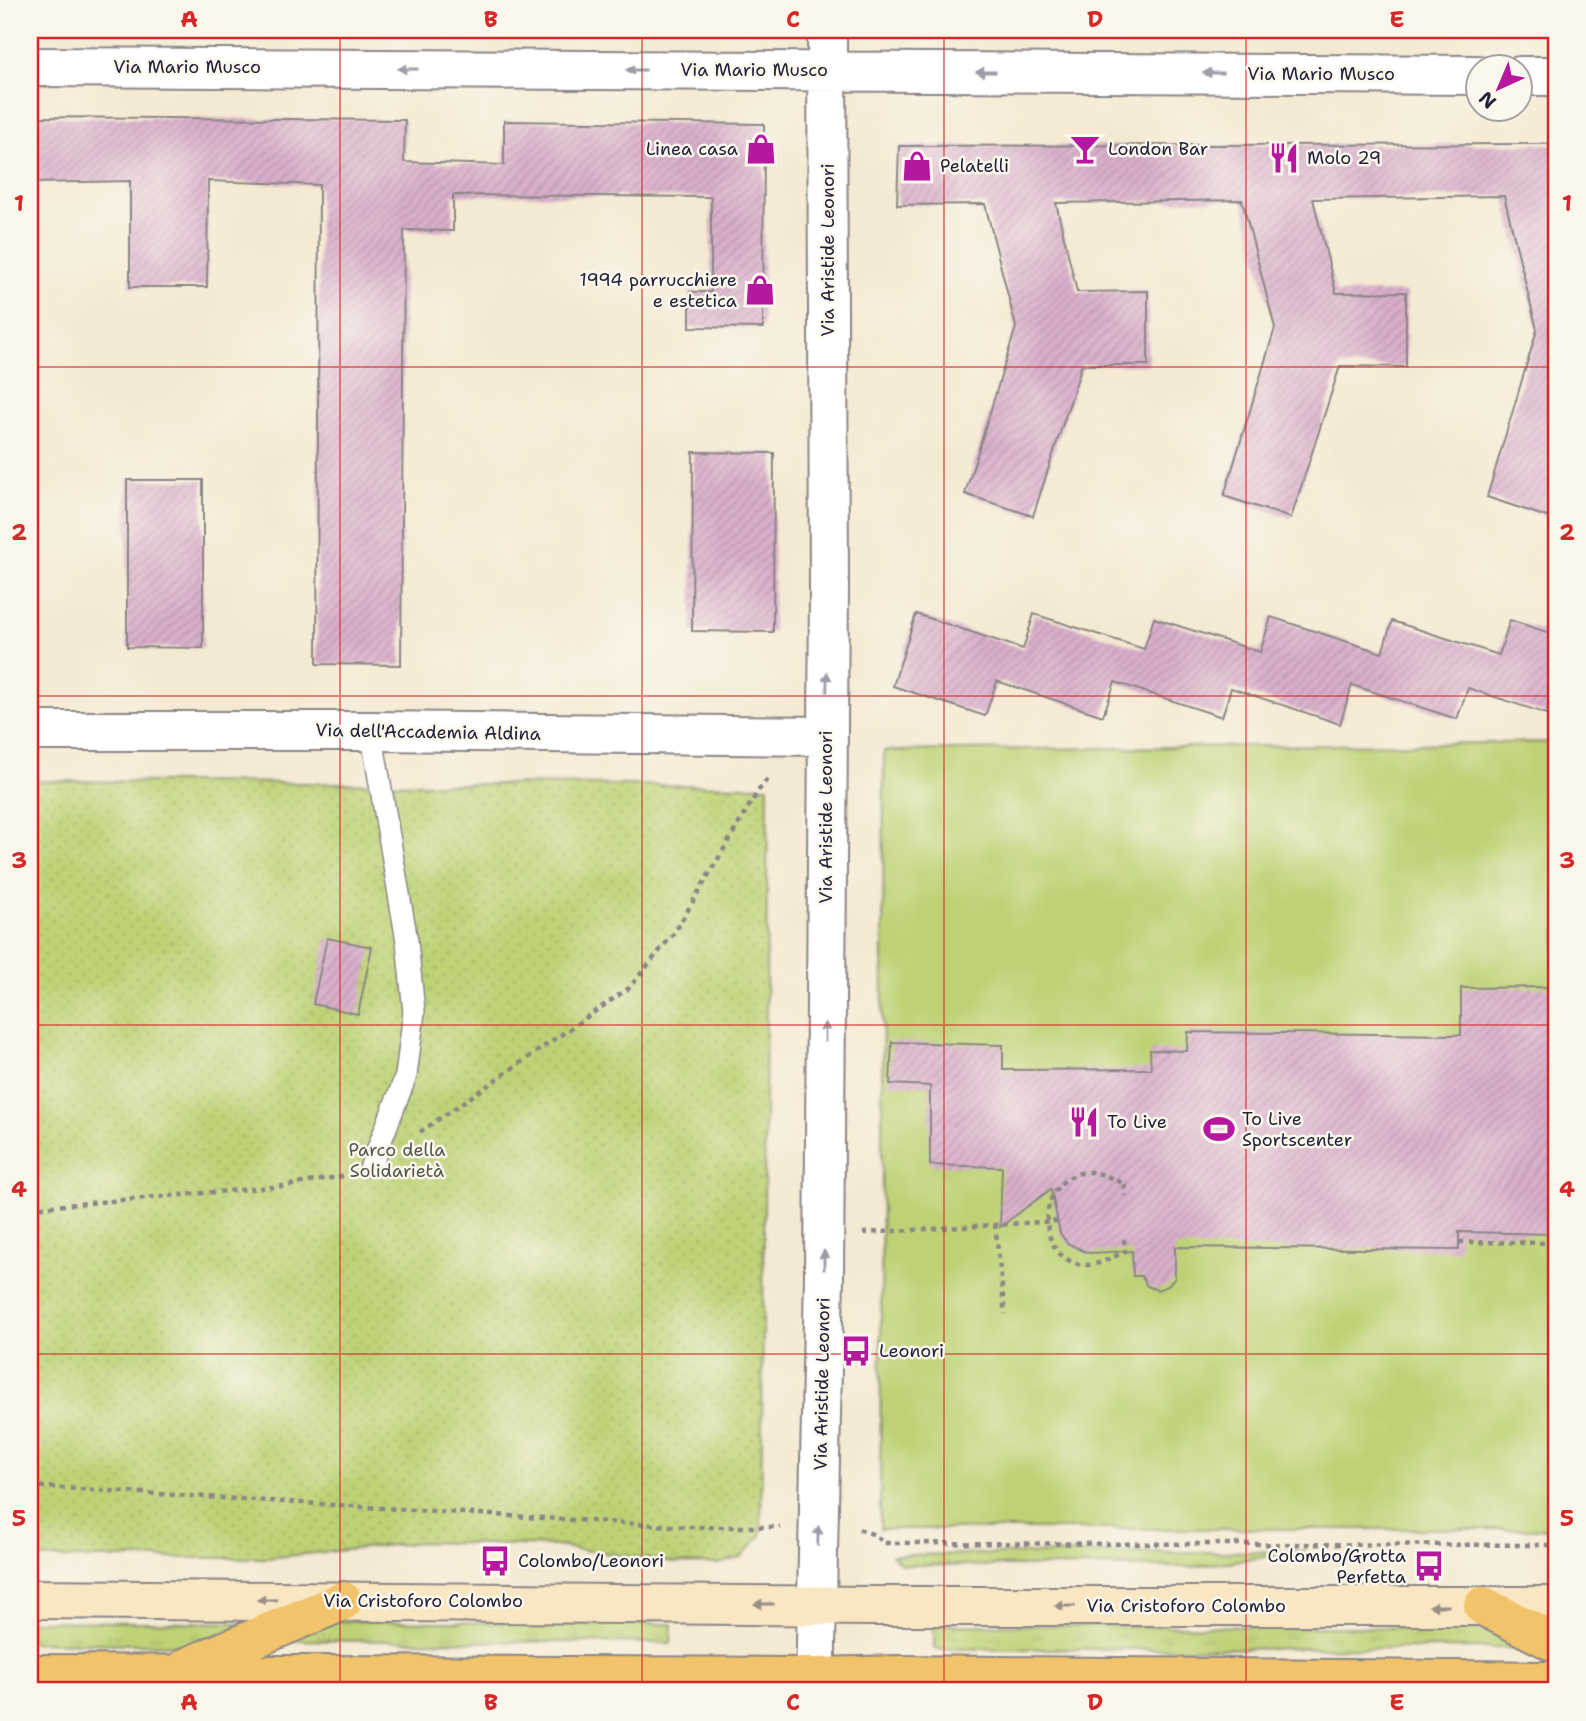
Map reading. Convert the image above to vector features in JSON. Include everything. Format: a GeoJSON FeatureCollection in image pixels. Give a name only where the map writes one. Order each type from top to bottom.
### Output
{"type":"FeatureCollection","features":[{"type":"Feature","properties":{"kind":"main road","name":"Via Cristoforo Colombo"},"geometry":{"type":"LineString","coordinates":[[30,1599],[1556,1606]]}},
{"type":"Feature","properties":{"kind":"main road"},"geometry":{"type":"LineString","coordinates":[[170,1674],[343,1601]]}},
{"type":"Feature","properties":{"kind":"main road"},"geometry":{"type":"LineString","coordinates":[[1483,1606],[1556,1643]]}},
{"type":"Feature","properties":{"kind":"main road"},"geometry":{"type":"LineString","coordinates":[[30,1674],[815,1684],[901,1675],[1556,1681]]}},
{"type":"Feature","properties":{"kind":"street","name":"Via Aristide Leonori"},"geometry":{"type":"LineString","coordinates":[[816,1604],[824,1235],[827,30]]}},
{"type":"Feature","properties":{"kind":"street","name":"Via Mario Musco"},"geometry":{"type":"LineString","coordinates":[[30,66],[1464,75]]}},
{"type":"Feature","properties":{"kind":"street"},"geometry":{"type":"LineString","coordinates":[[1534,76],[1556,76]]}},
{"type":"Feature","properties":{"kind":"street","name":"Via dell'Accademia Aldina"},"geometry":{"type":"LineString","coordinates":[[30,731],[371,731],[826,736]]}},
{"type":"Feature","properties":{"kind":"street"},"geometry":{"type":"LineString","coordinates":[[815,1684],[816,1604]]}},
{"type":"Feature","properties":{"kind":"lane"},"geometry":{"type":"LineString","coordinates":[[370,1166],[406,1076],[414,1012],[407,941],[371,731]]}},
{"type":"Feature","properties":{"kind":"path"},"geometry":{"type":"LineString","coordinates":[[30,1208],[285,1186],[334,1178],[370,1166],[629,988],[675,932],[758,791],[770,777],[769,772]]}},
{"type":"Feature","properties":{"kind":"path"},"geometry":{"type":"LineString","coordinates":[[1125,1196],[1125,1184],[1111,1178],[1091,1172],[1075,1175],[1062,1182],[1049,1198],[1045,1220],[1050,1238],[1059,1250],[1081,1265],[1094,1265],[1125,1252],[1132,1252]]}},
{"type":"Feature","properties":{"kind":"path"},"geometry":{"type":"LineString","coordinates":[[824,1235],[1058,1221]]}},
{"type":"Feature","properties":{"kind":"path"},"geometry":{"type":"LineString","coordinates":[[995,1224],[1006,1314]]}},
{"type":"Feature","properties":{"kind":"path"},"geometry":{"type":"LineString","coordinates":[[1125,1239],[1125,1252]]}},
{"type":"Feature","properties":{"kind":"path"},"geometry":{"type":"LineString","coordinates":[[1459,1241],[1556,1243]]}},
{"type":"Feature","properties":{"kind":"path"},"geometry":{"type":"LineString","coordinates":[[30,1486],[687,1527],[774,1527]]}},
{"type":"Feature","properties":{"kind":"path"},"geometry":{"type":"LineString","coordinates":[[857,1529],[875,1535],[884,1543],[1556,1545]]}},
{"type":"Feature","properties":{"kind":"green space","name":"To Live Sportscenter"},"geometry":{"type":"Polygon","coordinates":[[[1556,742],[1556,1529],[880,1529],[884,751],[1556,742]]]}},
{"type":"Feature","properties":{"kind":"green space","name":"Parco della Solidarietà"},"geometry":{"type":"Polygon","coordinates":[[[30,781],[768,786],[761,1535],[742,1557],[719,1564],[675,1563],[556,1546],[422,1542],[267,1558],[30,1558],[30,781]]]}},
{"type":"Feature","properties":{"kind":"green space"},"geometry":{"type":"Polygon","coordinates":[[[1307,1551],[1192,1567],[902,1565],[892,1555],[1307,1551]]]}},
{"type":"Feature","properties":{"kind":"green space"},"geometry":{"type":"Polygon","coordinates":[[[30,1621],[251,1623],[187,1645],[30,1642],[30,1621]]]}},
{"type":"Feature","properties":{"kind":"green space"},"geometry":{"type":"Polygon","coordinates":[[[334,1621],[672,1624],[671,1643],[275,1640],[334,1621]]]}},
{"type":"Feature","properties":{"kind":"green space"},"geometry":{"type":"Polygon","coordinates":[[[934,1625],[1484,1628],[1538,1648],[934,1649],[934,1625]]]}},
{"type":"Feature","properties":{"kind":"building"},"geometry":{"type":"Polygon","coordinates":[[[30,117],[405,120],[404,162],[504,165],[504,121],[764,124],[763,328],[690,327],[690,292],[711,292],[711,197],[453,195],[453,231],[404,230],[401,665],[317,664],[319,185],[208,181],[207,287],[130,287],[130,181],[30,183],[30,117]]]}},
{"type":"Feature","properties":{"kind":"building"},"geometry":{"type":"Polygon","coordinates":[[[1556,144],[1556,520],[1487,497],[1537,330],[1504,196],[1313,199],[1336,293],[1406,292],[1406,367],[1340,366],[1291,518],[1224,496],[1275,328],[1242,200],[1056,203],[1077,292],[1148,291],[1148,365],[1082,365],[1033,516],[965,494],[1016,327],[985,204],[897,205],[899,146],[1556,144]]]}},
{"type":"Feature","properties":{"kind":"building"},"geometry":{"type":"Polygon","coordinates":[[[693,452],[774,453],[773,632],[692,631],[693,452]]]}},
{"type":"Feature","properties":{"kind":"building"},"geometry":{"type":"Polygon","coordinates":[[[127,480],[203,480],[203,648],[127,647],[127,480]]]}},
{"type":"Feature","properties":{"kind":"building"},"geometry":{"type":"Polygon","coordinates":[[[916,614],[1023,649],[1034,614],[1144,649],[1154,618],[1260,652],[1271,617],[1382,653],[1392,621],[1499,655],[1510,620],[1556,635],[1556,717],[1468,688],[1457,719],[1352,685],[1340,724],[1231,688],[1222,717],[1115,682],[1103,716],[997,681],[985,716],[893,686],[916,614]]]}},
{"type":"Feature","properties":{"kind":"building"},"geometry":{"type":"Polygon","coordinates":[[[327,938],[372,947],[358,1014],[313,1004],[327,938]]]}},
{"type":"Feature","properties":{"kind":"building"},"geometry":{"type":"Polygon","coordinates":[[[1556,987],[1556,1234],[1459,1232],[1459,1250],[1175,1247],[1175,1278],[1168,1286],[1157,1290],[1147,1286],[1141,1276],[1133,1276],[1132,1251],[1088,1253],[1067,1243],[1060,1233],[1051,1189],[1000,1227],[1002,1167],[930,1165],[930,1086],[890,1084],[892,1042],[1003,1045],[1003,1070],[1151,1069],[1150,1050],[1187,1051],[1188,1032],[1461,1035],[1461,988],[1556,987]]]}},
{"type":"Feature","properties":{"kind":"place","name":"Linea casa"},"geometry":{"type":"Point","coordinates":[761,149]}},
{"type":"Feature","properties":{"kind":"place","name":"London Bar"},"geometry":{"type":"Point","coordinates":[1085,149]}},
{"type":"Feature","properties":{"kind":"place","name":"Molo 29"},"geometry":{"type":"Point","coordinates":[1284,158]}},
{"type":"Feature","properties":{"kind":"place","name":"Pelatelli"},"geometry":{"type":"Point","coordinates":[917,166]}},
{"type":"Feature","properties":{"kind":"place","name":"1994 parrucchiere e estetica"},"geometry":{"type":"Point","coordinates":[760,290]}},
{"type":"Feature","properties":{"kind":"place","name":"To Live"},"geometry":{"type":"Point","coordinates":[1084,1122]}},
{"type":"Feature","properties":{"kind":"place","name":"To Live Sportscenter"},"geometry":{"type":"Point","coordinates":[1219,1129]}},
{"type":"Feature","properties":{"kind":"place","name":"Leonori"},"geometry":{"type":"Point","coordinates":[856,1351]}},
{"type":"Feature","properties":{"kind":"place","name":"Colombo/Leonori"},"geometry":{"type":"Point","coordinates":[495,1561]}},
{"type":"Feature","properties":{"kind":"place","name":"Colombo/Grotta Perfetta"},"geometry":{"type":"Point","coordinates":[1429,1566]}}]}
